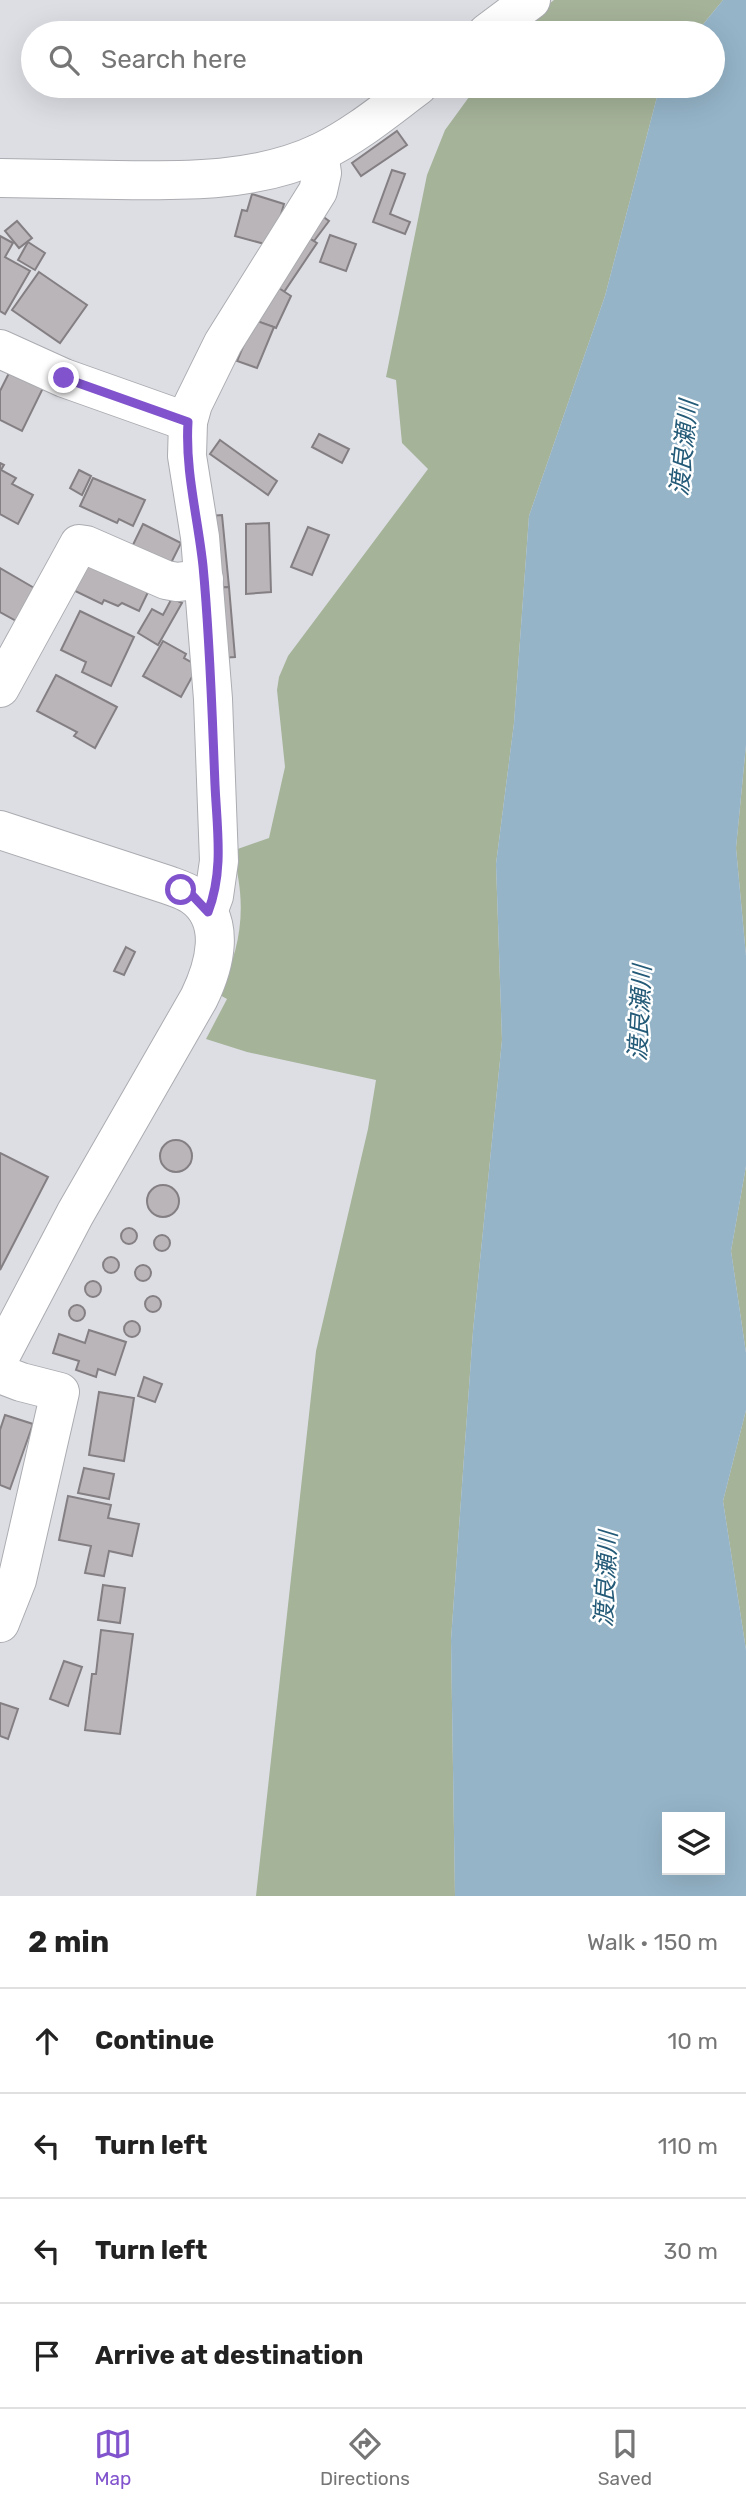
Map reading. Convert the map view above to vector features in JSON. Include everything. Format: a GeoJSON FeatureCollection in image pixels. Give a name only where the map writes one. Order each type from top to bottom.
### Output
{"type":"FeatureCollection","features":[{"type":"Feature","properties":{"kind":"street"},"geometry":{"type":"LineString","coordinates":[[503,21],[531,0]]}},
{"type":"Feature","properties":{"kind":"street"},"geometry":{"type":"LineString","coordinates":[[0,178],[167,181],[217,178],[273,168],[319,153],[358,130],[402,98]]}},
{"type":"Feature","properties":{"kind":"street"},"geometry":{"type":"LineString","coordinates":[[208,912],[214,896],[219,861],[213,699],[204,579],[187,456],[188,422],[193,404],[223,342],[318,191],[322,173],[319,153]]}},
{"type":"Feature","properties":{"kind":"street"},"geometry":{"type":"LineString","coordinates":[[0,349],[64,378],[188,422]]}},
{"type":"Feature","properties":{"kind":"street"},"geometry":{"type":"LineString","coordinates":[[0,688],[79,544],[166,580],[177,582],[204,579]]}},
{"type":"Feature","properties":{"kind":"street"},"geometry":{"type":"LineString","coordinates":[[0,830],[192,895],[208,912],[215,951],[209,977],[69,1226],[0,1357]]}},
{"type":"Feature","properties":{"kind":"street"},"geometry":{"type":"LineString","coordinates":[[0,1374],[60,1392],[17,1580],[0,1623]]}},
{"type":"Feature","properties":{"kind":"green space"},"geometry":{"type":"Polygon","coordinates":[[[554,0],[723,0],[706,21],[527,21],[554,0]]]}},
{"type":"Feature","properties":{"kind":"green space"},"geometry":{"type":"Polygon","coordinates":[[[468,98],[657,98],[605,296],[529,516],[514,723],[496,864],[502,1040],[473,1331],[451,1640],[455,1896],[256,1896],[316,1351],[368,1129],[376,1080],[247,1052],[206,1039],[227,999],[218,994],[233,959],[240,924],[240,888],[232,851],[269,838],[285,767],[277,690],[279,677],[288,656],[428,469],[402,443],[396,380],[386,377],[427,175],[445,130],[468,98]]]}},
{"type":"Feature","properties":{"kind":"green space"},"geometry":{"type":"Polygon","coordinates":[[[746,745],[746,956],[736,848],[746,745]]]}},
{"type":"Feature","properties":{"kind":"green space"},"geometry":{"type":"Polygon","coordinates":[[[746,1166],[746,1353],[731,1251],[746,1166]]]}},
{"type":"Feature","properties":{"kind":"green space"},"geometry":{"type":"Polygon","coordinates":[[[746,1410],[746,1650],[723,1501],[746,1410]]]}},
{"type":"Feature","properties":{"kind":"water","name":"渡良瀬川"},"geometry":{"type":"Polygon","coordinates":[[[723,0],[746,0],[746,745],[736,848],[746,956],[746,1166],[731,1251],[746,1353],[746,1410],[723,1501],[746,1650],[746,1896],[455,1896],[451,1640],[473,1331],[502,1040],[496,864],[514,723],[529,516],[605,296],[657,98],[725,98],[725,21],[706,21],[723,0]]]}},
{"type":"Feature","properties":{"kind":"building"},"geometry":{"type":"Polygon","coordinates":[[[397,131],[407,145],[361,176],[352,163],[397,131]]]}},
{"type":"Feature","properties":{"kind":"building"},"geometry":{"type":"Polygon","coordinates":[[[392,170],[405,174],[390,214],[410,222],[405,234],[373,222],[392,170]]]}},
{"type":"Feature","properties":{"kind":"building"},"geometry":{"type":"Polygon","coordinates":[[[252,194],[284,204],[272,246],[235,236],[242,210],[247,211],[252,194]]]}},
{"type":"Feature","properties":{"kind":"building"},"geometry":{"type":"Polygon","coordinates":[[[318,213],[329,221],[314,241],[302,234],[318,213]]]}},
{"type":"Feature","properties":{"kind":"building"},"geometry":{"type":"Polygon","coordinates":[[[17,221],[32,238],[19,248],[5,231],[17,221]]]}},
{"type":"Feature","properties":{"kind":"building"},"geometry":{"type":"Polygon","coordinates":[[[302,234],[317,243],[284,292],[271,283],[302,234]]]}},
{"type":"Feature","properties":{"kind":"building"},"geometry":{"type":"Polygon","coordinates":[[[330,235],[356,244],[346,271],[320,262],[330,235]]]}},
{"type":"Feature","properties":{"kind":"building"},"geometry":{"type":"Polygon","coordinates":[[[0,236],[13,243],[5,257],[30,271],[5,314],[0,311],[0,236]]]}},
{"type":"Feature","properties":{"kind":"building"},"geometry":{"type":"Polygon","coordinates":[[[28,242],[45,253],[35,270],[18,260],[28,242]]]}},
{"type":"Feature","properties":{"kind":"building"},"geometry":{"type":"Polygon","coordinates":[[[39,272],[87,305],[60,343],[12,310],[39,272]]]}},
{"type":"Feature","properties":{"kind":"building"},"geometry":{"type":"Polygon","coordinates":[[[271,283],[291,296],[276,328],[251,319],[271,283]]]}},
{"type":"Feature","properties":{"kind":"building"},"geometry":{"type":"Polygon","coordinates":[[[254,320],[274,327],[257,368],[237,361],[254,320]]]}},
{"type":"Feature","properties":{"kind":"building"},"geometry":{"type":"Polygon","coordinates":[[[11,369],[44,386],[22,431],[0,420],[0,391],[11,369]]]}},
{"type":"Feature","properties":{"kind":"building"},"geometry":{"type":"Polygon","coordinates":[[[319,434],[349,449],[342,463],[312,447],[319,434]]]}},
{"type":"Feature","properties":{"kind":"building"},"geometry":{"type":"Polygon","coordinates":[[[220,440],[277,481],[268,495],[210,454],[220,440]]]}},
{"type":"Feature","properties":{"kind":"building"},"geometry":{"type":"Polygon","coordinates":[[[0,463],[4,465],[1,470],[16,478],[12,484],[33,495],[18,524],[0,514],[0,463]]]}},
{"type":"Feature","properties":{"kind":"building"},"geometry":{"type":"Polygon","coordinates":[[[79,470],[91,476],[82,495],[70,488],[79,470]]]}},
{"type":"Feature","properties":{"kind":"building"},"geometry":{"type":"Polygon","coordinates":[[[93,478],[145,500],[133,526],[119,519],[117,523],[80,506],[93,478]]]}},
{"type":"Feature","properties":{"kind":"building"},"geometry":{"type":"Polygon","coordinates":[[[222,515],[229,587],[215,588],[209,516],[222,515]]]}},
{"type":"Feature","properties":{"kind":"building"},"geometry":{"type":"Polygon","coordinates":[[[269,523],[271,592],[246,594],[246,524],[269,523]]]}},
{"type":"Feature","properties":{"kind":"building"},"geometry":{"type":"Polygon","coordinates":[[[143,524],[181,543],[168,569],[130,551],[143,524]]]}},
{"type":"Feature","properties":{"kind":"building"},"geometry":{"type":"Polygon","coordinates":[[[308,527],[329,535],[312,575],[291,567],[308,527]]]}},
{"type":"Feature","properties":{"kind":"building"},"geometry":{"type":"Polygon","coordinates":[[[84,557],[150,588],[139,611],[122,603],[118,606],[104,600],[102,604],[69,588],[84,557]]]}},
{"type":"Feature","properties":{"kind":"building"},"geometry":{"type":"Polygon","coordinates":[[[0,568],[36,589],[18,622],[0,612],[0,568]]]}},
{"type":"Feature","properties":{"kind":"building"},"geometry":{"type":"Polygon","coordinates":[[[229,587],[235,657],[220,658],[215,588],[229,587]]]}},
{"type":"Feature","properties":{"kind":"building"},"geometry":{"type":"Polygon","coordinates":[[[172,598],[182,603],[158,645],[138,633],[152,609],[163,615],[172,598]]]}},
{"type":"Feature","properties":{"kind":"building"},"geometry":{"type":"Polygon","coordinates":[[[80,611],[134,637],[111,686],[82,672],[86,662],[61,650],[80,611]]]}},
{"type":"Feature","properties":{"kind":"building"},"geometry":{"type":"Polygon","coordinates":[[[163,641],[186,654],[184,658],[198,666],[181,697],[143,676],[163,641]]]}},
{"type":"Feature","properties":{"kind":"building"},"geometry":{"type":"Polygon","coordinates":[[[56,675],[117,707],[95,748],[74,736],[77,732],[37,711],[56,675]]]}},
{"type":"Feature","properties":{"kind":"building"},"geometry":{"type":"Polygon","coordinates":[[[126,947],[135,952],[124,975],[114,971],[126,947]]]}},
{"type":"Feature","properties":{"kind":"building"},"geometry":{"type":"Polygon","coordinates":[[[176,1140],[188,1144],[192,1156],[188,1168],[176,1172],[164,1168],[160,1156],[164,1144],[176,1140]]]}},
{"type":"Feature","properties":{"kind":"building"},"geometry":{"type":"Polygon","coordinates":[[[0,1153],[48,1177],[0,1270],[0,1153]]]}},
{"type":"Feature","properties":{"kind":"building"},"geometry":{"type":"Polygon","coordinates":[[[163,1185],[175,1189],[179,1201],[175,1213],[163,1217],[151,1213],[147,1201],[151,1189],[163,1185]]]}},
{"type":"Feature","properties":{"kind":"building"},"geometry":{"type":"Polygon","coordinates":[[[126,1228],[132,1228],[137,1236],[135,1242],[126,1244],[121,1239],[121,1233],[126,1228]]]}},
{"type":"Feature","properties":{"kind":"building"},"geometry":{"type":"Polygon","coordinates":[[[159,1235],[165,1235],[170,1243],[168,1249],[159,1251],[154,1246],[154,1240],[159,1235]]]}},
{"type":"Feature","properties":{"kind":"building"},"geometry":{"type":"Polygon","coordinates":[[[108,1257],[114,1257],[119,1265],[117,1271],[108,1273],[103,1268],[103,1262],[108,1257]]]}},
{"type":"Feature","properties":{"kind":"building"},"geometry":{"type":"Polygon","coordinates":[[[140,1265],[146,1265],[151,1273],[149,1279],[140,1281],[135,1276],[135,1270],[140,1265]]]}},
{"type":"Feature","properties":{"kind":"building"},"geometry":{"type":"Polygon","coordinates":[[[90,1281],[96,1281],[101,1289],[99,1295],[90,1297],[85,1292],[85,1286],[90,1281]]]}},
{"type":"Feature","properties":{"kind":"building"},"geometry":{"type":"Polygon","coordinates":[[[150,1296],[156,1296],[161,1304],[159,1310],[150,1312],[145,1307],[145,1301],[150,1296]]]}},
{"type":"Feature","properties":{"kind":"building"},"geometry":{"type":"Polygon","coordinates":[[[74,1305],[80,1305],[85,1313],[83,1319],[74,1321],[69,1316],[69,1310],[74,1305]]]}},
{"type":"Feature","properties":{"kind":"building"},"geometry":{"type":"Polygon","coordinates":[[[129,1321],[135,1321],[140,1329],[138,1335],[129,1337],[124,1332],[124,1326],[129,1321]]]}},
{"type":"Feature","properties":{"kind":"building"},"geometry":{"type":"Polygon","coordinates":[[[89,1330],[126,1342],[115,1375],[98,1369],[96,1377],[76,1370],[79,1361],[53,1353],[59,1334],[85,1343],[89,1330]]]}},
{"type":"Feature","properties":{"kind":"building"},"geometry":{"type":"Polygon","coordinates":[[[144,1377],[162,1384],[155,1402],[138,1396],[144,1377]]]}},
{"type":"Feature","properties":{"kind":"building"},"geometry":{"type":"Polygon","coordinates":[[[99,1392],[134,1398],[124,1461],[89,1455],[99,1392]]]}},
{"type":"Feature","properties":{"kind":"building"},"geometry":{"type":"Polygon","coordinates":[[[5,1415],[33,1424],[10,1489],[0,1485],[0,1430],[5,1415]]]}},
{"type":"Feature","properties":{"kind":"building"},"geometry":{"type":"Polygon","coordinates":[[[84,1468],[114,1474],[109,1499],[78,1493],[84,1468]]]}},
{"type":"Feature","properties":{"kind":"building"},"geometry":{"type":"Polygon","coordinates":[[[68,1496],[111,1505],[108,1518],[139,1524],[132,1556],[109,1551],[104,1576],[85,1573],[91,1546],[59,1540],[68,1496]]]}},
{"type":"Feature","properties":{"kind":"building"},"geometry":{"type":"Polygon","coordinates":[[[103,1585],[125,1588],[120,1623],[98,1620],[103,1585]]]}},
{"type":"Feature","properties":{"kind":"building"},"geometry":{"type":"Polygon","coordinates":[[[101,1630],[133,1634],[120,1734],[85,1730],[101,1630]]]}},
{"type":"Feature","properties":{"kind":"building"},"geometry":{"type":"Polygon","coordinates":[[[64,1661],[82,1667],[68,1706],[50,1699],[64,1661]]]}},
{"type":"Feature","properties":{"kind":"building"},"geometry":{"type":"Polygon","coordinates":[[[0,1703],[18,1709],[8,1739],[0,1736],[0,1703]]]}},
{"type":"Feature","properties":{"kind":"route"},"geometry":{"type":"LineString","coordinates":[[64,378],[188,422],[187,456],[200,537],[213,699],[219,861],[214,896],[208,912],[192,895],[181,890]]}}]}
